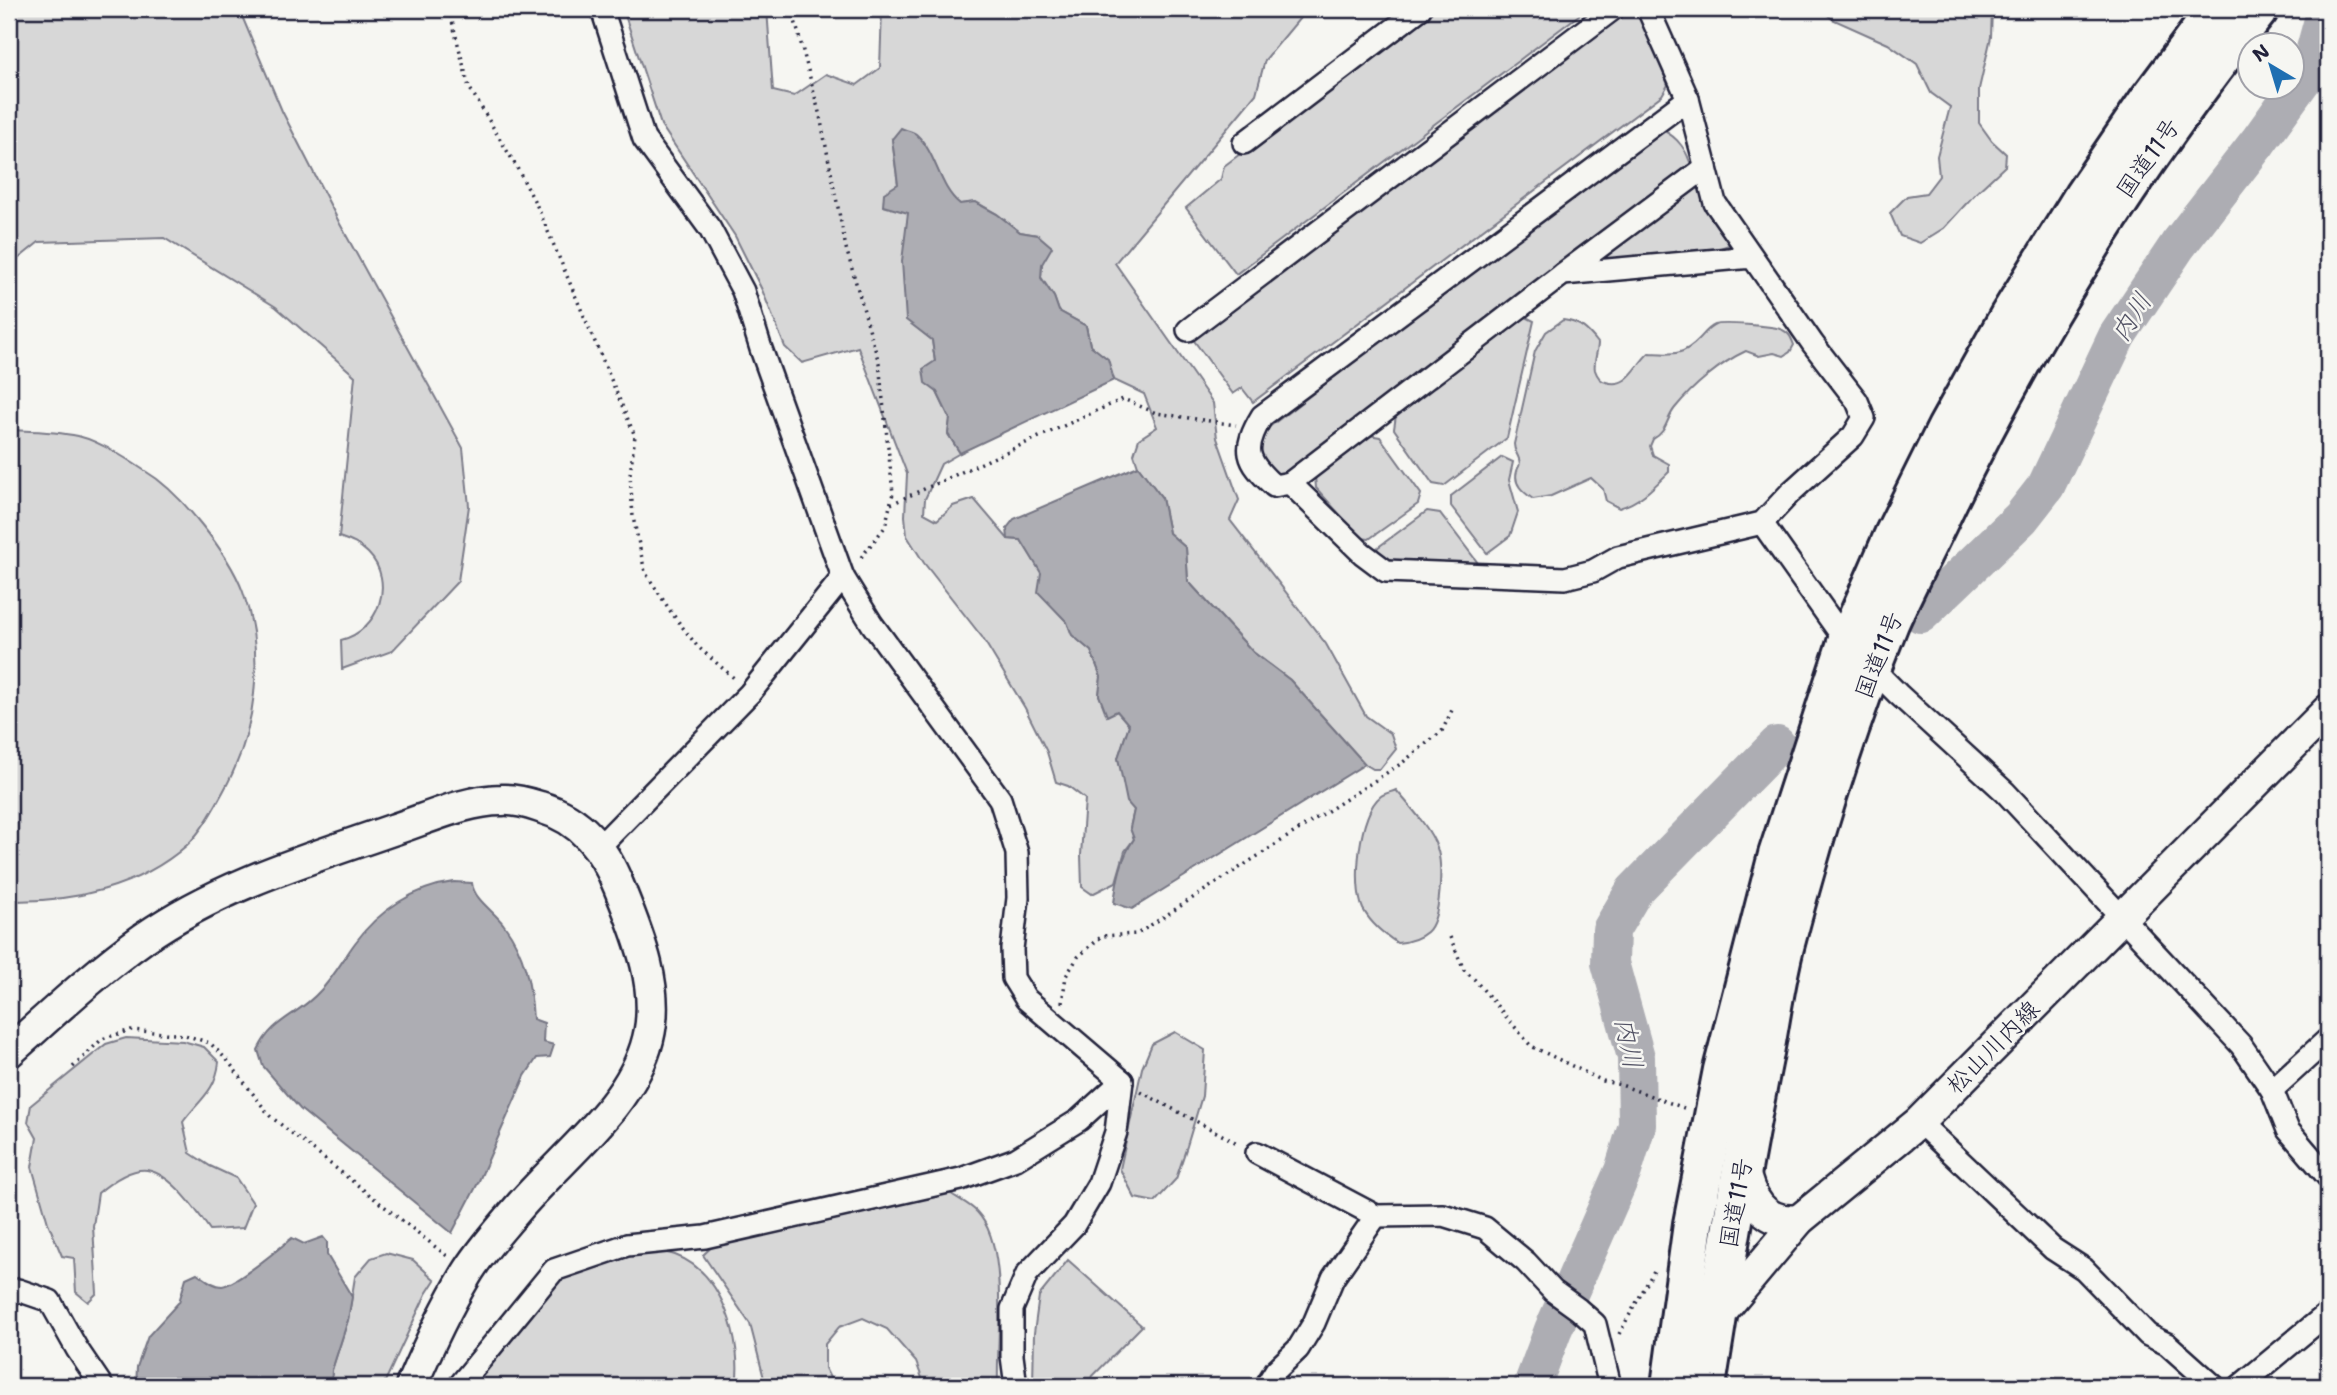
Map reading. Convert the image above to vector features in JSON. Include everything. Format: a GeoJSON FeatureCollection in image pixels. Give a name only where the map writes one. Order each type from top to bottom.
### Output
{"type":"FeatureCollection","features":[{"type":"Feature","properties":{"kind":"highway","name":"国道11号"},"geometry":{"type":"LineString","coordinates":[[1678,1383],[1717,1319],[1742,1162],[1783,949],[1825,808],[1860,654],[1894,535],[1947,428],[2010,315],[2082,197],[2149,100],[2217,9]]}},
{"type":"Feature","properties":{"kind":"highway","name":"国道11号"},"geometry":{"type":"LineString","coordinates":[[1678,1383],[1693,1224],[1723,1070],[1778,855],[1860,654],[1891,618],[1982,432],[2045,318],[2114,207],[2182,107],[2259,9]]}},
{"type":"Feature","properties":{"kind":"street"},"geometry":{"type":"LineString","coordinates":[[602,9],[644,139],[710,229],[743,291],[761,349],[843,577],[872,624],[1000,799],[1017,853],[1018,898],[1012,949],[1013,978],[1026,999],[1122,1082]]}},
{"type":"Feature","properties":{"kind":"street"},"geometry":{"type":"LineString","coordinates":[[1244,143],[1420,9]]}},
{"type":"Feature","properties":{"kind":"street"},"geometry":{"type":"LineString","coordinates":[[1188,330],[1613,9]]}},
{"type":"Feature","properties":{"kind":"street"},"geometry":{"type":"LineString","coordinates":[[1290,483],[1362,552],[1386,571],[1566,578],[1593,571],[1618,556],[1762,523],[1853,436],[1864,418],[1857,401],[1813,344],[1715,203],[1688,99],[1648,9]]}},
{"type":"Feature","properties":{"kind":"street"},"geometry":{"type":"LineString","coordinates":[[1688,99],[1262,416],[1251,434],[1249,453],[1256,470],[1274,486],[1290,483],[1706,167]]}},
{"type":"Feature","properties":{"kind":"street"},"geometry":{"type":"LineString","coordinates":[[1563,274],[1752,257]]}},
{"type":"Feature","properties":{"kind":"street"},"geometry":{"type":"LineString","coordinates":[[1762,523],[1860,654],[1898,694],[2006,792],[2241,1045],[2272,1090],[2288,1130],[2328,1177]]}},
{"type":"Feature","properties":{"kind":"street"},"geometry":{"type":"LineString","coordinates":[[599,847],[750,693],[843,577]]}},
{"type":"Feature","properties":{"kind":"street","name":"松山川内線"},"geometry":{"type":"LineString","coordinates":[[1717,1319],[1799,1220],[1919,1122],[2328,710]]}},
{"type":"Feature","properties":{"kind":"street"},"geometry":{"type":"LineString","coordinates":[[9,1052],[145,937],[192,909],[279,869],[449,811],[502,800],[524,802],[567,818],[585,830],[599,847],[618,884],[647,966],[653,1013],[648,1041],[627,1089],[514,1212],[467,1273],[411,1386]]}},
{"type":"Feature","properties":{"kind":"street"},"geometry":{"type":"LineString","coordinates":[[2272,1090],[2328,1039]]}},
{"type":"Feature","properties":{"kind":"street"},"geometry":{"type":"LineString","coordinates":[[460,1386],[554,1270],[627,1245],[705,1237],[961,1179],[1027,1152],[1079,1120],[1122,1082]]}},
{"type":"Feature","properties":{"kind":"street"},"geometry":{"type":"LineString","coordinates":[[1016,1386],[1012,1356],[1012,1309],[1027,1274],[1074,1225],[1099,1183],[1116,1132],[1122,1082]]}},
{"type":"Feature","properties":{"kind":"street"},"geometry":{"type":"LineString","coordinates":[[1919,1122],[2053,1249],[2084,1269],[2148,1335],[2167,1344],[2214,1386]]}},
{"type":"Feature","properties":{"kind":"street"},"geometry":{"type":"LineString","coordinates":[[1257,1153],[1376,1216],[1443,1215],[1485,1228],[1526,1262],[1553,1291],[1595,1324],[1610,1386]]}},
{"type":"Feature","properties":{"kind":"street"},"geometry":{"type":"LineString","coordinates":[[1742,1162],[1753,1198],[1762,1209],[1775,1219],[1787,1222],[1799,1220]]}},
{"type":"Feature","properties":{"kind":"street"},"geometry":{"type":"LineString","coordinates":[[1266,1386],[1276,1370],[1298,1349],[1314,1323],[1333,1278],[1376,1216]]}},
{"type":"Feature","properties":{"kind":"street"},"geometry":{"type":"LineString","coordinates":[[9,1296],[18,1290],[50,1301],[102,1386]]}},
{"type":"Feature","properties":{"kind":"street"},"geometry":{"type":"LineString","coordinates":[[2240,1386],[2328,1313]]}},
{"type":"Feature","properties":{"kind":"path"},"geometry":{"type":"LineString","coordinates":[[449,9],[469,87],[538,208],[635,436],[630,474],[633,517],[645,572],[697,646],[750,693]]}},
{"type":"Feature","properties":{"kind":"path"},"geometry":{"type":"LineString","coordinates":[[792,9],[820,116],[846,248],[879,363],[893,493],[885,527],[843,577]]}},
{"type":"Feature","properties":{"kind":"path"},"geometry":{"type":"LineString","coordinates":[[891,504],[1123,399],[1156,413],[1256,428]]}},
{"type":"Feature","properties":{"kind":"path"},"geometry":{"type":"LineString","coordinates":[[1058,1026],[1066,976],[1078,957],[1102,936],[1137,934],[1402,763],[1442,730],[1454,706]]}},
{"type":"Feature","properties":{"kind":"path"},"geometry":{"type":"LineString","coordinates":[[1450,937],[1464,970],[1475,979],[1531,1046],[1603,1081],[1684,1108]]}},
{"type":"Feature","properties":{"kind":"path"},"geometry":{"type":"LineString","coordinates":[[73,1067],[102,1039],[131,1030],[185,1035],[210,1043],[228,1061],[270,1116],[467,1273]]}},
{"type":"Feature","properties":{"kind":"path"},"geometry":{"type":"LineString","coordinates":[[1122,1082],[1257,1153]]}},
{"type":"Feature","properties":{"kind":"shaded area"},"geometry":{"type":"Polygon","coordinates":[[[9,9],[239,9],[282,111],[340,224],[463,448],[469,506],[458,581],[392,651],[342,669],[341,640],[365,627],[374,616],[382,590],[381,577],[368,553],[358,545],[339,537],[355,376],[276,307],[164,238],[39,242],[13,263],[9,263],[9,9]]]}},
{"type":"Feature","properties":{"kind":"shaded area"},"geometry":{"type":"Polygon","coordinates":[[[623,9],[767,9],[773,91],[794,96],[826,74],[857,85],[880,68],[882,9],[1304,9],[1300,18],[1265,60],[1256,94],[1115,263],[1213,403],[1217,438],[1239,500],[1230,520],[1326,644],[1366,716],[1391,734],[1396,749],[1380,769],[1373,769],[1365,764],[1290,680],[1253,652],[1188,581],[1186,548],[1169,533],[1162,498],[1138,466],[1134,454],[1139,439],[1157,427],[1144,394],[1114,380],[1107,359],[1090,345],[1086,326],[1059,311],[1054,297],[1041,277],[1042,264],[1037,235],[1020,232],[976,202],[960,204],[949,196],[933,160],[892,139],[898,184],[908,212],[906,319],[932,340],[937,392],[950,419],[948,434],[960,453],[941,464],[925,499],[924,513],[937,520],[953,506],[974,499],[1008,539],[1021,540],[1042,573],[1039,592],[1067,622],[1072,635],[1091,651],[1101,677],[1099,695],[1108,715],[1117,711],[1129,725],[1118,758],[1134,810],[1130,828],[1134,839],[1125,851],[1116,882],[1092,894],[1082,887],[1085,799],[1068,786],[1056,782],[1047,752],[1025,708],[982,637],[924,563],[907,536],[907,474],[858,347],[802,363],[785,347],[762,290],[735,236],[661,125],[623,9]]]}},
{"type":"Feature","properties":{"kind":"shaded area"},"geometry":{"type":"Polygon","coordinates":[[[1433,9],[1587,9],[1236,274],[1186,208],[1221,179],[1224,166],[1433,9]]]}},
{"type":"Feature","properties":{"kind":"shaded area"},"geometry":{"type":"Polygon","coordinates":[[[1628,9],[1640,12],[1668,85],[1662,95],[1253,402],[1242,388],[1233,394],[1192,338],[1628,9]]]}},
{"type":"Feature","properties":{"kind":"shaded area"},"geometry":{"type":"Polygon","coordinates":[[[1821,9],[1992,9],[1991,37],[1979,89],[1979,123],[2006,154],[2005,166],[1944,228],[1920,243],[1900,236],[1890,213],[1907,196],[1926,193],[1939,176],[1937,156],[1950,107],[1931,93],[1917,64],[1888,44],[1832,19],[1821,9]]]}},
{"type":"Feature","properties":{"kind":"shaded area"},"geometry":{"type":"Polygon","coordinates":[[[901,128],[914,133],[923,142],[947,188],[960,204],[975,202],[997,214],[1020,232],[1038,235],[1052,247],[1042,264],[1041,278],[1054,297],[1059,311],[1086,326],[1090,345],[1108,359],[1114,380],[960,453],[948,434],[950,419],[937,392],[925,383],[923,369],[935,361],[932,340],[906,320],[902,261],[908,213],[883,206],[884,193],[898,184],[892,139],[901,128]]]}},
{"type":"Feature","properties":{"kind":"shaded area"},"geometry":{"type":"Polygon","coordinates":[[[1662,130],[1682,146],[1692,169],[1278,480],[1256,449],[1264,431],[1654,132],[1662,130]]]}},
{"type":"Feature","properties":{"kind":"shaded area"},"geometry":{"type":"Polygon","coordinates":[[[1698,178],[1702,196],[1734,243],[1715,250],[1611,261],[1604,258],[1609,245],[1698,178]]]}},
{"type":"Feature","properties":{"kind":"shaded area"},"geometry":{"type":"Polygon","coordinates":[[[1526,317],[1534,321],[1507,438],[1444,486],[1433,484],[1394,429],[1396,415],[1526,317]]]}},
{"type":"Feature","properties":{"kind":"shaded area"},"geometry":{"type":"Polygon","coordinates":[[[1563,320],[1579,325],[1594,338],[1598,343],[1596,372],[1602,381],[1614,383],[1631,375],[1649,353],[1682,352],[1715,325],[1780,329],[1789,335],[1794,345],[1784,356],[1774,353],[1759,356],[1746,351],[1717,369],[1690,392],[1675,408],[1664,429],[1653,439],[1650,446],[1653,455],[1669,464],[1669,472],[1634,502],[1619,508],[1606,501],[1603,489],[1591,478],[1551,496],[1533,499],[1518,484],[1516,476],[1520,463],[1514,444],[1535,351],[1546,332],[1563,320]]]}},
{"type":"Feature","properties":{"kind":"shaded area"},"geometry":{"type":"Polygon","coordinates":[[[9,430],[61,433],[88,439],[119,454],[163,484],[201,524],[230,565],[243,592],[254,642],[254,694],[243,745],[223,792],[207,820],[187,845],[148,872],[104,890],[33,901],[9,901],[9,430]]]}},
{"type":"Feature","properties":{"kind":"shaded area"},"geometry":{"type":"Polygon","coordinates":[[[1369,435],[1380,437],[1421,494],[1418,504],[1369,539],[1361,538],[1316,488],[1315,476],[1369,435]]]}},
{"type":"Feature","properties":{"kind":"shaded area"},"geometry":{"type":"Polygon","coordinates":[[[1502,457],[1513,462],[1509,480],[1518,512],[1510,536],[1487,553],[1451,506],[1451,496],[1502,457]]]}},
{"type":"Feature","properties":{"kind":"shaded area"},"geometry":{"type":"Polygon","coordinates":[[[1138,466],[1162,498],[1169,533],[1186,548],[1188,581],[1253,652],[1290,680],[1365,764],[1132,909],[1114,903],[1120,870],[1134,839],[1130,828],[1134,810],[1127,802],[1118,758],[1129,725],[1117,711],[1107,716],[1099,695],[1101,677],[1091,651],[1072,635],[1067,622],[1038,592],[1041,573],[1021,540],[1008,539],[1007,528],[1014,519],[1138,466]]]}},
{"type":"Feature","properties":{"kind":"shaded area"},"geometry":{"type":"Polygon","coordinates":[[[1427,511],[1440,513],[1478,563],[1397,563],[1384,559],[1377,548],[1427,511]]]}},
{"type":"Feature","properties":{"kind":"shaded area"},"geometry":{"type":"Polygon","coordinates":[[[1396,790],[1434,841],[1439,856],[1440,879],[1438,905],[1432,926],[1420,937],[1397,943],[1366,914],[1358,883],[1360,849],[1367,817],[1373,804],[1381,796],[1396,790]]]}},
{"type":"Feature","properties":{"kind":"shaded area"},"geometry":{"type":"Polygon","coordinates":[[[454,882],[472,883],[476,895],[511,936],[526,970],[533,1019],[544,1023],[543,1042],[554,1045],[550,1057],[537,1058],[525,1076],[478,1183],[452,1233],[300,1109],[263,1066],[258,1050],[278,1024],[325,986],[375,920],[412,895],[454,882]]]}},
{"type":"Feature","properties":{"kind":"shaded area"},"geometry":{"type":"Polygon","coordinates":[[[1175,1032],[1205,1050],[1202,1096],[1176,1179],[1155,1202],[1135,1198],[1120,1169],[1142,1068],[1152,1044],[1175,1032]]]}},
{"type":"Feature","properties":{"kind":"shaded area"},"geometry":{"type":"Polygon","coordinates":[[[126,1038],[183,1041],[204,1047],[219,1062],[211,1088],[183,1122],[190,1153],[236,1178],[253,1203],[243,1228],[210,1230],[183,1194],[166,1178],[147,1170],[134,1171],[121,1177],[98,1193],[93,1226],[97,1293],[88,1302],[76,1292],[74,1258],[62,1256],[48,1223],[32,1167],[37,1138],[28,1122],[31,1105],[106,1044],[126,1038]]]}},
{"type":"Feature","properties":{"kind":"shaded area"},"geometry":{"type":"Polygon","coordinates":[[[950,1193],[977,1212],[994,1247],[999,1294],[998,1386],[925,1386],[916,1362],[887,1329],[863,1318],[839,1327],[825,1344],[825,1368],[834,1386],[766,1386],[750,1324],[703,1255],[717,1242],[950,1193]]]}},
{"type":"Feature","properties":{"kind":"shaded area"},"geometry":{"type":"Polygon","coordinates":[[[323,1237],[327,1242],[327,1255],[352,1297],[348,1320],[332,1370],[331,1386],[136,1386],[137,1367],[148,1336],[179,1302],[186,1278],[197,1273],[215,1285],[222,1286],[247,1273],[292,1238],[304,1244],[323,1237]]]}},
{"type":"Feature","properties":{"kind":"shaded area"},"geometry":{"type":"Polygon","coordinates":[[[653,1251],[675,1255],[692,1264],[706,1276],[717,1292],[726,1310],[736,1349],[736,1386],[468,1386],[560,1274],[630,1252],[653,1251]]]}},
{"type":"Feature","properties":{"kind":"shaded area"},"geometry":{"type":"Polygon","coordinates":[[[386,1253],[413,1260],[435,1280],[383,1386],[331,1386],[332,1370],[348,1320],[355,1277],[371,1258],[386,1253]]]}},
{"type":"Feature","properties":{"kind":"shaded area"},"geometry":{"type":"Polygon","coordinates":[[[1068,1260],[1142,1326],[1083,1386],[1033,1386],[1034,1333],[1039,1296],[1068,1260]]]}},
{"type":"Feature","properties":{"kind":"waterway","name":"内川"},"geometry":{"type":"LineString","coordinates":[[1921,614],[2021,518],[2046,486],[2117,336],[2178,245],[2309,71],[2326,9]]}},
{"type":"Feature","properties":{"kind":"waterway","name":"内川"},"geometry":{"type":"LineString","coordinates":[[1532,1386],[1553,1330],[1623,1171],[1637,1125],[1636,1057],[1610,963],[1611,930],[1634,891],[1777,745]]}}]}
